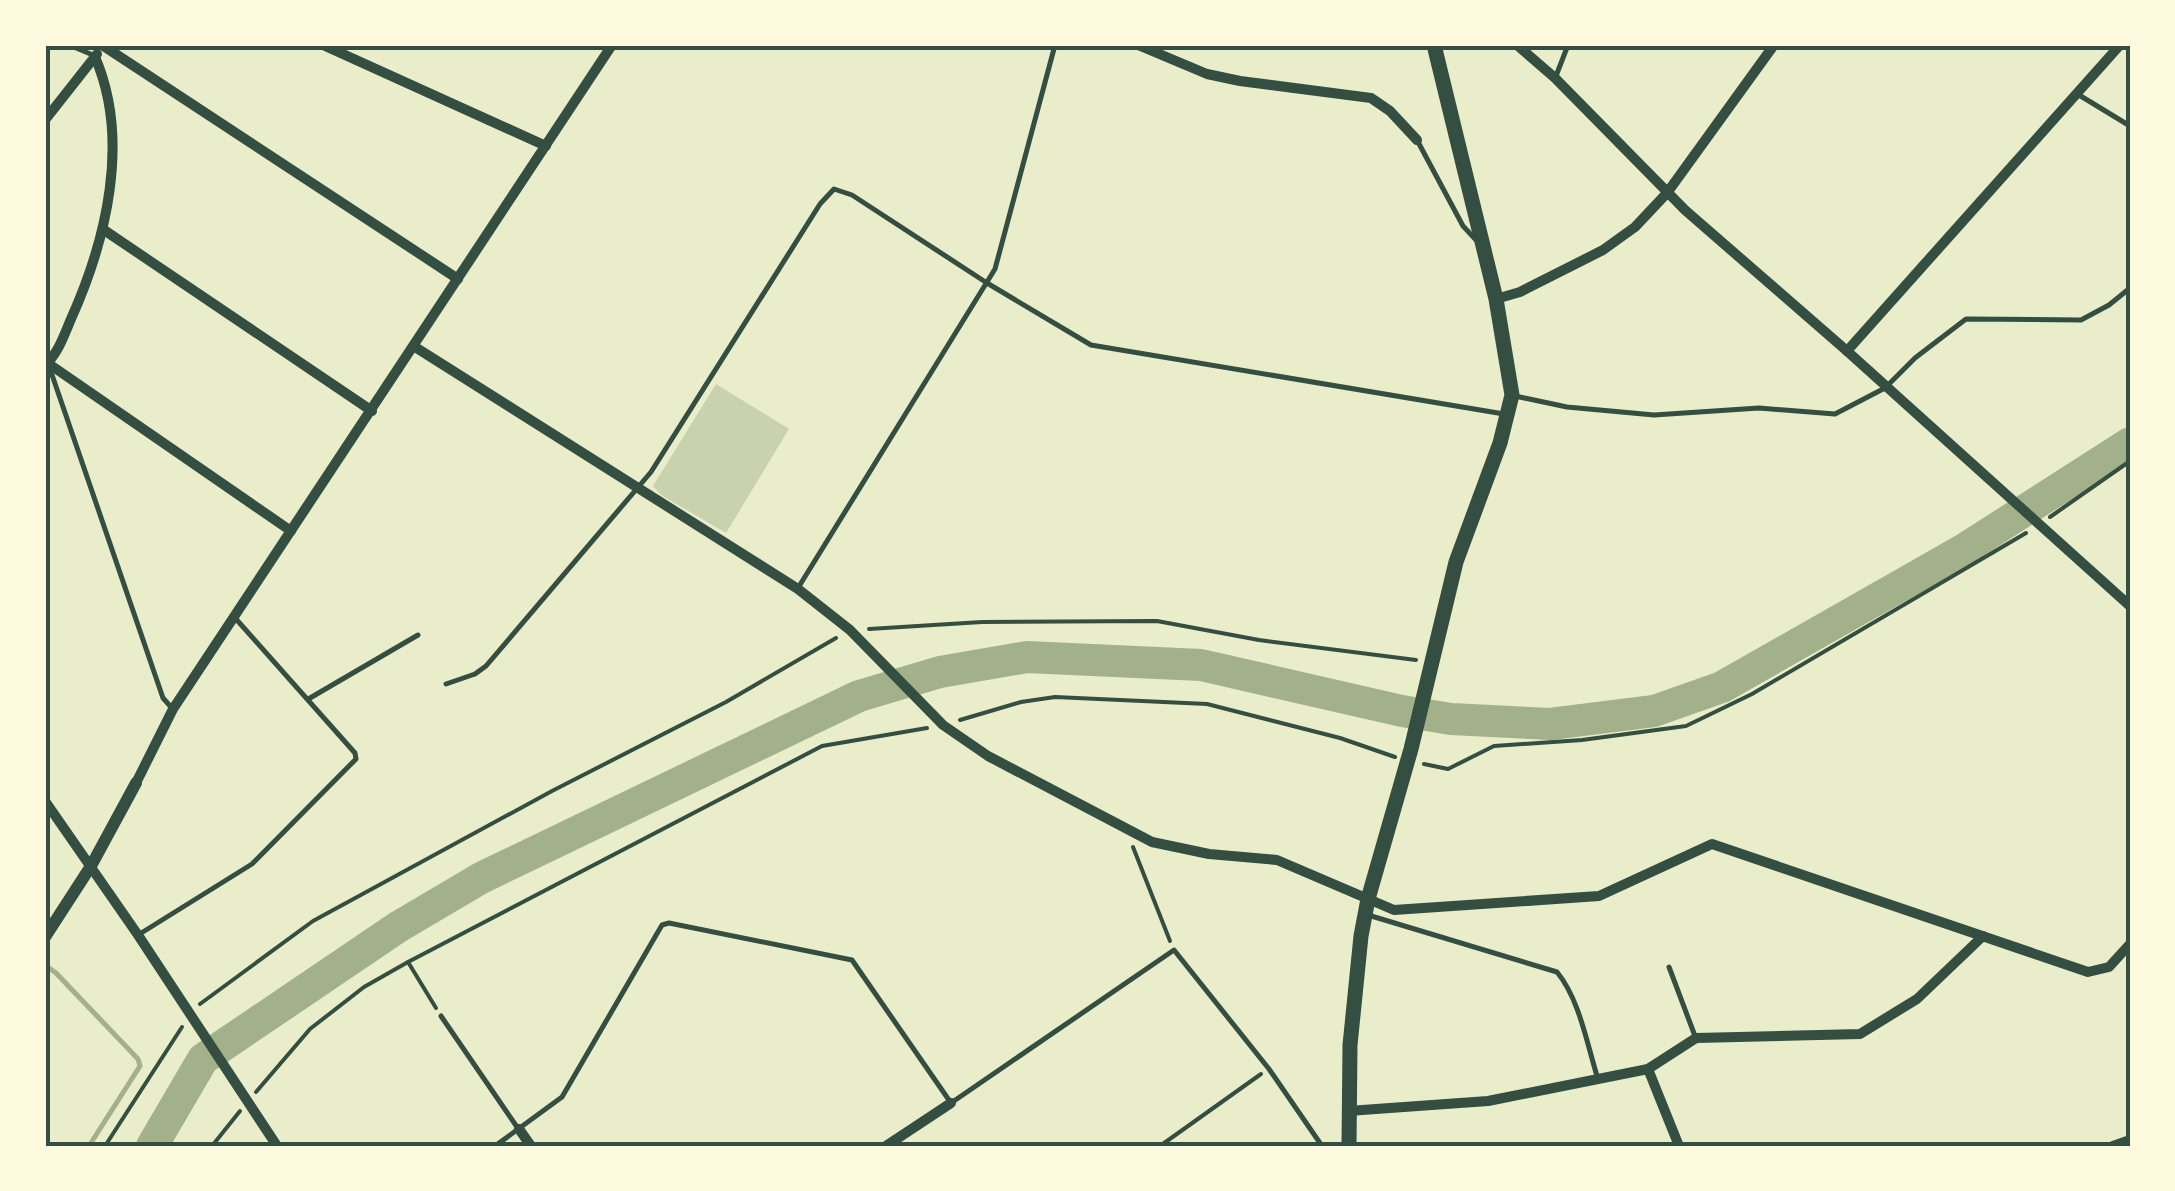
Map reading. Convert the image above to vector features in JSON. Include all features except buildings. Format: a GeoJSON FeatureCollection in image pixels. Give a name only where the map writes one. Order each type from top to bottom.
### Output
{"type":"FeatureCollection","features":[{"type":"Feature","properties":{"kind":"main road"},"geometry":{"type":"LineString","coordinates":[[1349,1146],[1350,1045],[1366,906],[1409,754],[1456,562],[1512,395],[1496,299],[1434,45]]}},
{"type":"Feature","properties":{"kind":"street"},"geometry":{"type":"LineString","coordinates":[[45,120],[102,45],[458,279]]}},
{"type":"Feature","properties":{"kind":"street"},"geometry":{"type":"LineString","coordinates":[[323,45],[546,146]]}},
{"type":"Feature","properties":{"kind":"street"},"geometry":{"type":"LineString","coordinates":[[45,936],[91,866],[173,709],[612,45]]}},
{"type":"Feature","properties":{"kind":"street"},"geometry":{"type":"LineString","coordinates":[[1138,45],[1207,74],[1240,82],[1372,98],[1417,140]]}},
{"type":"Feature","properties":{"kind":"street"},"geometry":{"type":"LineString","coordinates":[[1517,45],[1555,78],[1667,193],[2130,606]]}},
{"type":"Feature","properties":{"kind":"street"},"geometry":{"type":"LineString","coordinates":[[1496,299],[1520,292],[1603,250],[1635,228],[1667,193],[1774,45]]}},
{"type":"Feature","properties":{"kind":"street"},"geometry":{"type":"LineString","coordinates":[[1848,351],[2120,45]]}},
{"type":"Feature","properties":{"kind":"street"},"geometry":{"type":"LineString","coordinates":[[95,57],[112,137],[104,230],[87,284],[46,362],[291,531]]}},
{"type":"Feature","properties":{"kind":"street"},"geometry":{"type":"LineString","coordinates":[[104,230],[372,411]]}},
{"type":"Feature","properties":{"kind":"street"},"geometry":{"type":"LineString","coordinates":[[415,347],[798,589],[850,630],[943,725],[988,756],[1132,833],[1174,848],[1277,860],[1366,906],[1394,910],[1599,896],[1712,844],[2088,972],[2109,967],[2130,944]]}},
{"type":"Feature","properties":{"kind":"street"},"geometry":{"type":"LineString","coordinates":[[45,801],[277,1146]]}},
{"type":"Feature","properties":{"kind":"street"},"geometry":{"type":"LineString","coordinates":[[1348,1112],[1488,1101],[1648,1069],[1696,1038],[1860,1034],[1917,998],[1982,936]]}},
{"type":"Feature","properties":{"kind":"street"},"geometry":{"type":"LineString","coordinates":[[1648,1069],[1680,1146]]}},
{"type":"Feature","properties":{"kind":"street"},"geometry":{"type":"LineString","coordinates":[[886,1146],[951,1103]]}},
{"type":"Feature","properties":{"kind":"street"},"geometry":{"type":"LineString","coordinates":[[519,1129],[531,1146]]}},
{"type":"Feature","properties":{"kind":"street"},"geometry":{"type":"LineString","coordinates":[[2113,1146],[2130,1140]]}},
{"type":"Feature","properties":{"kind":"lane"},"geometry":{"type":"LineString","coordinates":[[69,45],[95,57]]}},
{"type":"Feature","properties":{"kind":"lane"},"geometry":{"type":"LineString","coordinates":[[798,589],[995,269],[1055,45]]}},
{"type":"Feature","properties":{"kind":"lane"},"geometry":{"type":"LineString","coordinates":[[1555,78],[1568,45]]}},
{"type":"Feature","properties":{"kind":"lane"},"geometry":{"type":"LineString","coordinates":[[2077,94],[2130,126]]}},
{"type":"Feature","properties":{"kind":"lane"},"geometry":{"type":"LineString","coordinates":[[1417,140],[1463,226],[1484,246]]}},
{"type":"Feature","properties":{"kind":"lane"},"geometry":{"type":"LineString","coordinates":[[446,684],[476,674],[486,666],[638,488],[820,204],[834,189],[852,195],[987,283],[1092,345],[1508,415]]}},
{"type":"Feature","properties":{"kind":"lane"},"geometry":{"type":"LineString","coordinates":[[1512,395],[1567,407],[1654,415],[1745,408],[1820,415],[1846,411],[1885,388],[1915,358],[1966,319],[2081,320],[2130,288]]}},
{"type":"Feature","properties":{"kind":"lane"},"geometry":{"type":"LineString","coordinates":[[46,362],[164,698],[173,709]]}},
{"type":"Feature","properties":{"kind":"lane"},"geometry":{"type":"LineString","coordinates":[[138,935],[252,864],[352,767],[356,753],[233,617]]}},
{"type":"Feature","properties":{"kind":"lane"},"geometry":{"type":"LineString","coordinates":[[310,698],[418,635]]}},
{"type":"Feature","properties":{"kind":"lane"},"geometry":{"type":"LineString","coordinates":[[1366,906],[1558,972],[1575,1006],[1598,1079]]}},
{"type":"Feature","properties":{"kind":"lane"},"geometry":{"type":"LineString","coordinates":[[495,1146],[562,1097],[662,925],[669,922],[852,960],[951,1103],[1174,950],[1269,1069],[1322,1146]]}},
{"type":"Feature","properties":{"kind":"lane"},"geometry":{"type":"LineString","coordinates":[[1669,967],[1696,1038]]}},
{"type":"Feature","properties":{"kind":"lane"},"geometry":{"type":"LineString","coordinates":[[441,1016],[519,1129]]}},
{"type":"Feature","properties":{"kind":"path"},"geometry":{"type":"LineString","coordinates":[[212,1146],[244,1098],[310,1029],[364,987],[822,746],[943,725],[1055,696],[1207,704],[1409,754],[1448,769],[1494,746],[1582,740],[1686,726],[1752,694],[2130,461]]}},
{"type":"Feature","properties":{"kind":"path"},"geometry":{"type":"LineString","coordinates":[[105,1146],[204,998],[313,921],[726,702],[850,630],[982,622],[1157,621],[1429,670]]}},
{"type":"Feature","properties":{"kind":"path"},"geometry":{"type":"LineString","coordinates":[[1132,833],[1134,854],[1174,950]]}},
{"type":"Feature","properties":{"kind":"path"},"geometry":{"type":"LineString","coordinates":[[408,962],[441,1016]]}},
{"type":"Feature","properties":{"kind":"path"},"geometry":{"type":"LineString","coordinates":[[1160,1146],[1269,1069]]}},
{"type":"Feature","properties":{"kind":"green space"},"geometry":{"type":"Polygon","coordinates":[[[716,384],[789,429],[726,533],[661,495],[653,486],[716,384]]]}},
{"type":"Feature","properties":{"kind":"waterway"},"geometry":{"type":"LineString","coordinates":[[152,1146],[203,1059],[398,927],[481,878],[859,696],[940,672],[1027,657],[1201,665],[1451,719],[1550,724],[1654,711],[1722,687],[1963,550],[2130,443]]}},
{"type":"Feature","properties":{"kind":"waterway"},"geometry":{"type":"LineString","coordinates":[[45,965],[138,1059],[140,1066],[89,1146]]}}]}
